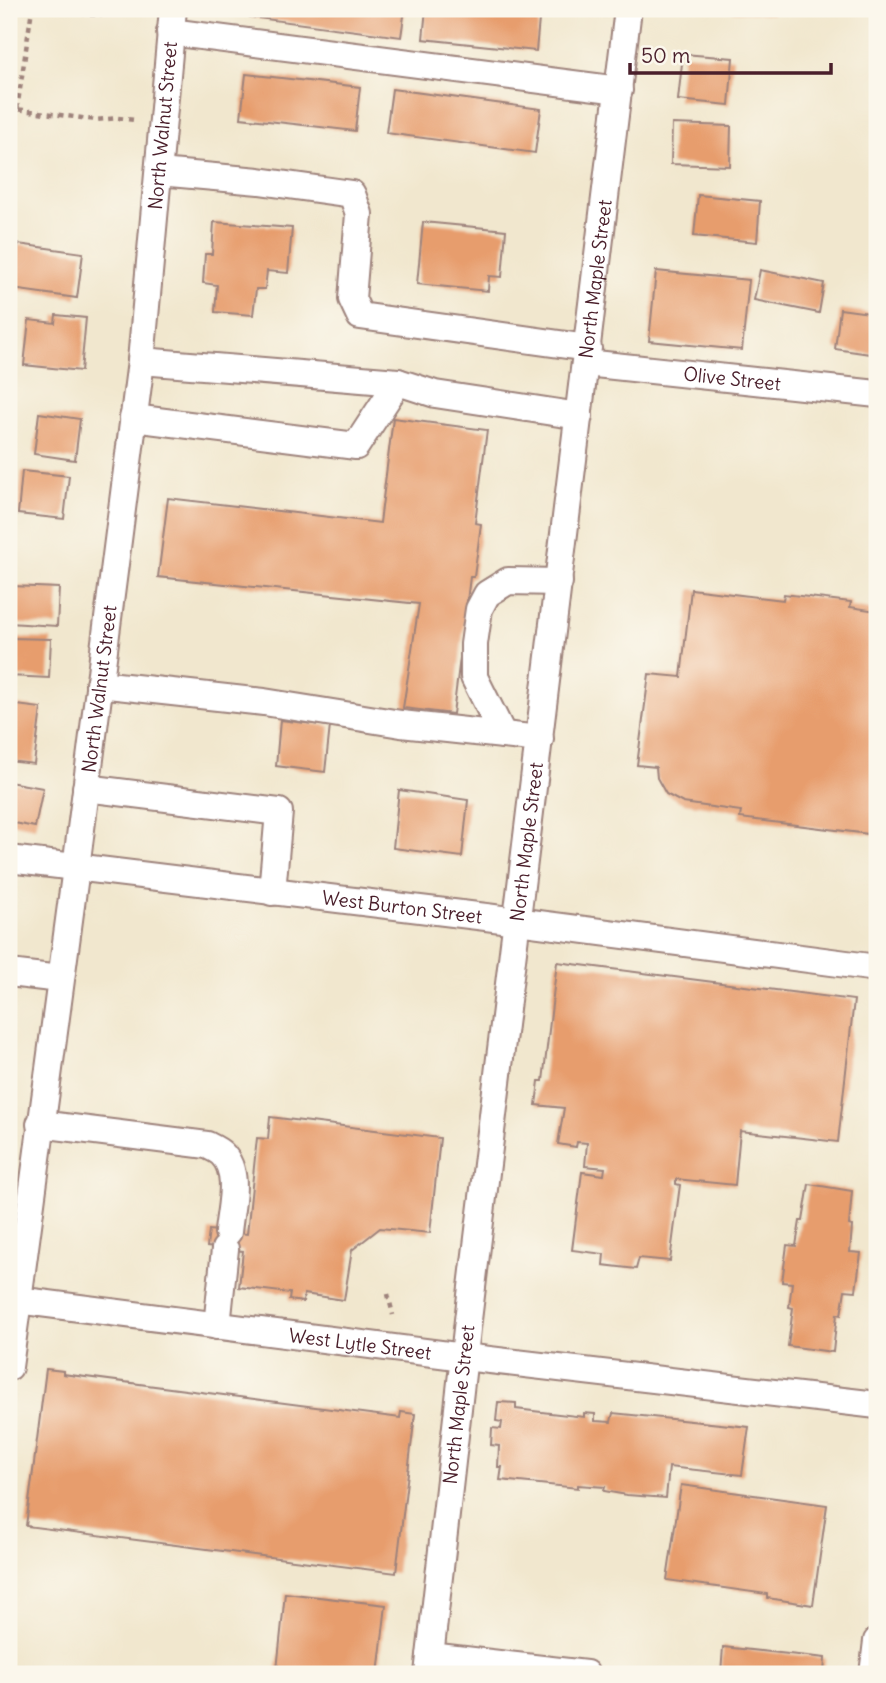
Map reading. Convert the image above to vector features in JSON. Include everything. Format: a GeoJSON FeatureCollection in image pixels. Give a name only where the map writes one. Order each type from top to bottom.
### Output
{"type":"FeatureCollection","features":[{"type":"Feature","properties":{"kind":"street","name":"North Maple Street"},"geometry":{"type":"LineString","coordinates":[[429,1665],[628,9]]}},
{"type":"Feature","properties":{"kind":"street"},"geometry":{"type":"LineString","coordinates":[[164,17],[619,90]]}},
{"type":"Feature","properties":{"kind":"street","name":"North Walnut Street"},"geometry":{"type":"LineString","coordinates":[[9,1367],[13,1300],[76,868],[141,361],[159,172],[164,17]]}},
{"type":"Feature","properties":{"kind":"street","name":"Olive Street"},"geometry":{"type":"LineString","coordinates":[[159,172],[259,181],[352,194],[359,214],[352,299],[360,316],[587,355],[877,394]]}},
{"type":"Feature","properties":{"kind":"street"},"geometry":{"type":"LineString","coordinates":[[141,361],[398,382],[435,394],[579,416]]}},
{"type":"Feature","properties":{"kind":"street"},"geometry":{"type":"LineString","coordinates":[[133,418],[356,446],[398,382]]}},
{"type":"Feature","properties":{"kind":"street"},"geometry":{"type":"LineString","coordinates":[[503,735],[474,677],[474,644],[479,609],[487,594],[508,581],[559,582]]}},
{"type":"Feature","properties":{"kind":"street"},"geometry":{"type":"LineString","coordinates":[[99,684],[264,702],[401,724],[540,739]]}},
{"type":"Feature","properties":{"kind":"street"},"geometry":{"type":"LineString","coordinates":[[86,788],[279,812],[272,892]]}},
{"type":"Feature","properties":{"kind":"street","name":"West Burton Street"},"geometry":{"type":"LineString","coordinates":[[9,859],[877,968]]}},
{"type":"Feature","properties":{"kind":"street"},"geometry":{"type":"LineString","coordinates":[[9,973],[60,979]]}},
{"type":"Feature","properties":{"kind":"street"},"geometry":{"type":"LineString","coordinates":[[40,1124],[207,1145],[222,1154],[232,1171],[232,1195],[217,1326]]}},
{"type":"Feature","properties":{"kind":"street","name":"West Lytle Street"},"geometry":{"type":"LineString","coordinates":[[13,1300],[464,1357],[877,1405]]}},
{"type":"Feature","properties":{"kind":"street"},"geometry":{"type":"LineString","coordinates":[[873,1674],[877,1641]]}},
{"type":"Feature","properties":{"kind":"street"},"geometry":{"type":"LineString","coordinates":[[429,1665],[586,1674]]}},
{"type":"Feature","properties":{"kind":"path"},"geometry":{"type":"LineString","coordinates":[[17,109],[32,9]]}},
{"type":"Feature","properties":{"kind":"path"},"geometry":{"type":"LineString","coordinates":[[71,9],[78,13],[124,9]]}},
{"type":"Feature","properties":{"kind":"path"},"geometry":{"type":"LineString","coordinates":[[136,9],[164,17]]}},
{"type":"Feature","properties":{"kind":"path"},"geometry":{"type":"LineString","coordinates":[[9,108],[96,120],[135,120]]}},
{"type":"Feature","properties":{"kind":"path"},"geometry":{"type":"LineString","coordinates":[[388,1294],[393,1315]]}},
{"type":"Feature","properties":{"kind":"building"},"geometry":{"type":"Polygon","coordinates":[[[251,9],[405,9],[401,37],[250,17],[251,9]]]}},
{"type":"Feature","properties":{"kind":"building"},"geometry":{"type":"Polygon","coordinates":[[[426,9],[540,9],[536,51],[423,39],[426,9]]]}},
{"type":"Feature","properties":{"kind":"building"},"geometry":{"type":"Polygon","coordinates":[[[772,9],[772,14],[728,11],[772,9]]]}},
{"type":"Feature","properties":{"kind":"building"},"geometry":{"type":"Polygon","coordinates":[[[683,54],[733,58],[729,105],[678,100],[683,54]]]}},
{"type":"Feature","properties":{"kind":"building"},"geometry":{"type":"Polygon","coordinates":[[[246,74],[360,87],[355,131],[241,118],[246,74]]]}},
{"type":"Feature","properties":{"kind":"building"},"geometry":{"type":"Polygon","coordinates":[[[392,89],[541,109],[535,153],[386,133],[392,89]]]}},
{"type":"Feature","properties":{"kind":"building"},"geometry":{"type":"Polygon","coordinates":[[[672,124],[731,126],[730,166],[671,164],[672,124]]]}},
{"type":"Feature","properties":{"kind":"building"},"geometry":{"type":"Polygon","coordinates":[[[698,195],[760,201],[757,242],[694,236],[698,195]]]}},
{"type":"Feature","properties":{"kind":"building"},"geometry":{"type":"Polygon","coordinates":[[[214,222],[292,228],[288,273],[267,271],[265,289],[256,289],[253,315],[215,312],[217,285],[203,283],[205,254],[212,254],[214,222]]]}},
{"type":"Feature","properties":{"kind":"building"},"geometry":{"type":"Polygon","coordinates":[[[423,222],[506,230],[502,277],[489,276],[488,291],[417,284],[423,222]]]}},
{"type":"Feature","properties":{"kind":"building"},"geometry":{"type":"Polygon","coordinates":[[[18,244],[83,253],[77,298],[12,289],[18,244]]]}},
{"type":"Feature","properties":{"kind":"building"},"geometry":{"type":"Polygon","coordinates":[[[760,270],[824,283],[819,313],[754,300],[760,270]]]}},
{"type":"Feature","properties":{"kind":"building"},"geometry":{"type":"Polygon","coordinates":[[[656,271],[749,280],[742,350],[649,341],[656,271]]]}},
{"type":"Feature","properties":{"kind":"building"},"geometry":{"type":"Polygon","coordinates":[[[840,309],[877,314],[877,355],[835,349],[840,309]]]}},
{"type":"Feature","properties":{"kind":"building"},"geometry":{"type":"Polygon","coordinates":[[[56,315],[86,318],[81,371],[24,365],[29,320],[55,323],[56,315]]]}},
{"type":"Feature","properties":{"kind":"building"},"geometry":{"type":"Polygon","coordinates":[[[39,413],[80,419],[75,460],[34,454],[39,413]]]}},
{"type":"Feature","properties":{"kind":"building"},"geometry":{"type":"Polygon","coordinates":[[[393,418],[487,430],[475,523],[481,524],[474,577],[470,577],[453,714],[403,708],[419,604],[158,577],[168,498],[380,523],[393,418]]]}},
{"type":"Feature","properties":{"kind":"building"},"geometry":{"type":"Polygon","coordinates":[[[22,471],[69,476],[64,519],[18,514],[22,471]]]}},
{"type":"Feature","properties":{"kind":"building"},"geometry":{"type":"Polygon","coordinates":[[[11,586],[59,588],[57,626],[9,623],[11,586]]]}},
{"type":"Feature","properties":{"kind":"building"},"geometry":{"type":"Polygon","coordinates":[[[691,589],[783,600],[784,594],[851,602],[850,607],[877,611],[877,835],[740,818],[741,811],[683,803],[666,794],[657,778],[656,767],[637,765],[649,674],[681,677],[691,589]]]}},
{"type":"Feature","properties":{"kind":"building"},"geometry":{"type":"Polygon","coordinates":[[[9,638],[51,639],[49,678],[9,676],[9,638]]]}},
{"type":"Feature","properties":{"kind":"building"},"geometry":{"type":"Polygon","coordinates":[[[9,704],[41,708],[34,764],[9,761],[9,704]]]}},
{"type":"Feature","properties":{"kind":"building"},"geometry":{"type":"Polygon","coordinates":[[[280,720],[330,726],[325,772],[276,766],[280,720]]]}},
{"type":"Feature","properties":{"kind":"building"},"geometry":{"type":"Polygon","coordinates":[[[9,782],[43,788],[35,827],[9,822],[9,782]]]}},
{"type":"Feature","properties":{"kind":"building"},"geometry":{"type":"Polygon","coordinates":[[[399,790],[468,800],[462,857],[393,848],[399,790]]]}},
{"type":"Feature","properties":{"kind":"building"},"geometry":{"type":"Polygon","coordinates":[[[557,962],[854,1000],[838,1142],[740,1131],[735,1185],[676,1179],[676,1184],[680,1185],[670,1261],[639,1258],[636,1269],[603,1265],[604,1254],[572,1250],[582,1172],[604,1175],[605,1168],[585,1166],[587,1143],[577,1142],[576,1147],[558,1144],[564,1108],[536,1105],[539,1081],[543,1081],[557,962]]]}},
{"type":"Feature","properties":{"kind":"building"},"geometry":{"type":"Polygon","coordinates":[[[270,1117],[440,1138],[430,1233],[380,1228],[352,1250],[344,1300],[304,1294],[303,1302],[289,1300],[290,1293],[239,1287],[243,1251],[207,1247],[209,1230],[247,1234],[257,1138],[268,1139],[270,1117]]]}},
{"type":"Feature","properties":{"kind":"building"},"geometry":{"type":"Polygon","coordinates":[[[809,1184],[852,1191],[850,1252],[861,1253],[856,1291],[845,1290],[841,1315],[837,1314],[833,1352],[788,1346],[793,1308],[789,1307],[792,1283],[782,1282],[787,1245],[796,1246],[809,1184]]]}},
{"type":"Feature","properties":{"kind":"building"},"geometry":{"type":"Polygon","coordinates":[[[46,1369],[63,1371],[63,1374],[400,1418],[401,1412],[415,1414],[396,1573],[26,1526],[46,1369]]]}},
{"type":"Feature","properties":{"kind":"building"},"geometry":{"type":"Polygon","coordinates":[[[498,1402],[516,1403],[516,1409],[584,1417],[584,1413],[595,1414],[595,1421],[611,1422],[613,1413],[749,1427],[742,1475],[669,1467],[666,1498],[604,1491],[605,1487],[578,1485],[578,1488],[500,1480],[502,1467],[498,1467],[499,1446],[491,1445],[492,1428],[501,1429],[502,1422],[496,1421],[498,1402]]]}},
{"type":"Feature","properties":{"kind":"building"},"geometry":{"type":"Polygon","coordinates":[[[681,1485],[827,1505],[813,1605],[767,1598],[767,1594],[667,1580],[681,1485]]]}},
{"type":"Feature","properties":{"kind":"building"},"geometry":{"type":"Polygon","coordinates":[[[285,1593],[386,1605],[378,1674],[273,1674],[273,1669],[277,1670],[285,1593]]]}},
{"type":"Feature","properties":{"kind":"building"},"geometry":{"type":"Polygon","coordinates":[[[723,1647],[825,1658],[824,1674],[721,1674],[723,1647]]]}}]}
